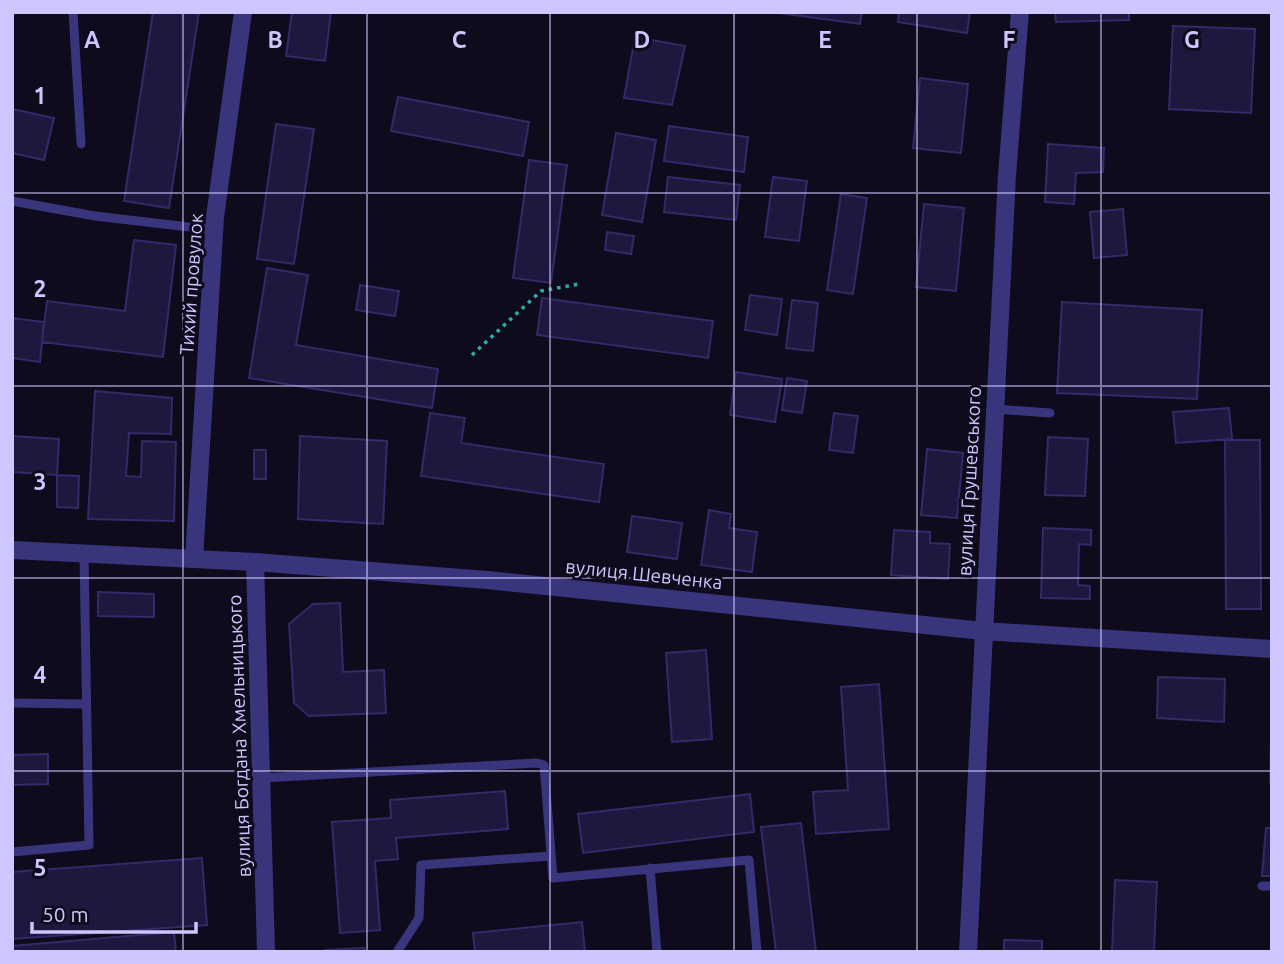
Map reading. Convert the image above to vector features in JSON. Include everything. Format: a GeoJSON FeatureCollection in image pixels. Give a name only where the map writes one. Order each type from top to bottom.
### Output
{"type":"FeatureCollection","features":[{"type":"Feature","properties":{"kind":"street","name":"Тихий провулок"},"geometry":{"type":"LineString","coordinates":[[194,559],[215,230],[243,12]]}},
{"type":"Feature","properties":{"kind":"street","name":"вулиця Грушевського"},"geometry":{"type":"LineString","coordinates":[[968,952],[994,409],[1007,175],[1020,12]]}},
{"type":"Feature","properties":{"kind":"street","name":"вулиця Шевченка"},"geometry":{"type":"LineString","coordinates":[[12,550],[255,562],[487,579],[983,631],[1272,649]]}},
{"type":"Feature","properties":{"kind":"street","name":"вулиця Богдана Хмельницького"},"geometry":{"type":"LineString","coordinates":[[255,562],[266,952]]}},
{"type":"Feature","properties":{"kind":"lane"},"geometry":{"type":"LineString","coordinates":[[73,12],[81,144]]}},
{"type":"Feature","properties":{"kind":"lane"},"geometry":{"type":"LineString","coordinates":[[12,201],[95,216],[215,230]]}},
{"type":"Feature","properties":{"kind":"lane"},"geometry":{"type":"LineString","coordinates":[[994,409],[1050,413]]}},
{"type":"Feature","properties":{"kind":"lane"},"geometry":{"type":"LineString","coordinates":[[12,852],[89,845],[84,704],[84,554]]}},
{"type":"Feature","properties":{"kind":"lane"},"geometry":{"type":"LineString","coordinates":[[12,703],[84,704]]}},
{"type":"Feature","properties":{"kind":"lane"},"geometry":{"type":"LineString","coordinates":[[261,778],[537,763],[544,765],[553,878],[749,860],[757,952]]}},
{"type":"Feature","properties":{"kind":"lane"},"geometry":{"type":"LineString","coordinates":[[397,952],[419,918],[421,865],[551,856]]}},
{"type":"Feature","properties":{"kind":"lane"},"geometry":{"type":"LineString","coordinates":[[650,868],[657,952]]}},
{"type":"Feature","properties":{"kind":"path"},"geometry":{"type":"LineString","coordinates":[[471,355],[541,291],[579,284]]}},
{"type":"Feature","properties":{"kind":"building"},"geometry":{"type":"Polygon","coordinates":[[[153,12],[199,12],[169,208],[124,201],[153,12]]]}},
{"type":"Feature","properties":{"kind":"building"},"geometry":{"type":"Polygon","coordinates":[[[292,12],[331,12],[325,61],[286,56],[292,12]]]}},
{"type":"Feature","properties":{"kind":"building"},"geometry":{"type":"Polygon","coordinates":[[[771,12],[862,12],[860,24],[771,12]]]}},
{"type":"Feature","properties":{"kind":"building"},"geometry":{"type":"Polygon","coordinates":[[[899,12],[970,12],[967,33],[898,22],[899,12]]]}},
{"type":"Feature","properties":{"kind":"building"},"geometry":{"type":"Polygon","coordinates":[[[1055,12],[1129,12],[1129,20],[1056,22],[1055,12]]]}},
{"type":"Feature","properties":{"kind":"building"},"geometry":{"type":"Polygon","coordinates":[[[1173,26],[1255,29],[1251,113],[1169,109],[1173,26]]]}},
{"type":"Feature","properties":{"kind":"building"},"geometry":{"type":"Polygon","coordinates":[[[635,37],[685,46],[672,105],[624,98],[635,37]]]}},
{"type":"Feature","properties":{"kind":"building"},"geometry":{"type":"Polygon","coordinates":[[[920,78],[968,84],[961,153],[913,148],[920,78]]]}},
{"type":"Feature","properties":{"kind":"building"},"geometry":{"type":"Polygon","coordinates":[[[398,97],[529,122],[523,156],[391,131],[398,97]]]}},
{"type":"Feature","properties":{"kind":"building"},"geometry":{"type":"Polygon","coordinates":[[[12,109],[54,118],[44,160],[12,153],[12,109]]]}},
{"type":"Feature","properties":{"kind":"building"},"geometry":{"type":"Polygon","coordinates":[[[276,124],[314,129],[294,264],[257,259],[276,124]]]}},
{"type":"Feature","properties":{"kind":"building"},"geometry":{"type":"Polygon","coordinates":[[[669,126],[748,137],[744,172],[664,161],[669,126]]]}},
{"type":"Feature","properties":{"kind":"building"},"geometry":{"type":"Polygon","coordinates":[[[616,133],[656,140],[642,222],[602,215],[616,133]]]}},
{"type":"Feature","properties":{"kind":"building"},"geometry":{"type":"Polygon","coordinates":[[[1048,144],[1104,148],[1103,172],[1076,173],[1074,204],[1045,202],[1048,144]]]}},
{"type":"Feature","properties":{"kind":"building"},"geometry":{"type":"Polygon","coordinates":[[[529,160],[567,165],[551,283],[513,278],[529,160]]]}},
{"type":"Feature","properties":{"kind":"building"},"geometry":{"type":"Polygon","coordinates":[[[668,177],[740,185],[736,220],[664,212],[668,177]]]}},
{"type":"Feature","properties":{"kind":"building"},"geometry":{"type":"Polygon","coordinates":[[[773,177],[807,181],[799,241],[765,237],[773,177]]]}},
{"type":"Feature","properties":{"kind":"building"},"geometry":{"type":"Polygon","coordinates":[[[841,194],[867,198],[853,294],[827,290],[841,194]]]}},
{"type":"Feature","properties":{"kind":"building"},"geometry":{"type":"Polygon","coordinates":[[[924,204],[964,208],[956,291],[916,287],[924,204]]]}},
{"type":"Feature","properties":{"kind":"building"},"geometry":{"type":"Polygon","coordinates":[[[1123,209],[1127,255],[1094,258],[1090,212],[1123,209]]]}},
{"type":"Feature","properties":{"kind":"building"},"geometry":{"type":"Polygon","coordinates":[[[607,232],[634,236],[631,254],[605,250],[607,232]]]}},
{"type":"Feature","properties":{"kind":"building"},"geometry":{"type":"Polygon","coordinates":[[[134,240],[176,245],[163,357],[42,342],[47,301],[125,311],[134,240]]]}},
{"type":"Feature","properties":{"kind":"building"},"geometry":{"type":"Polygon","coordinates":[[[267,268],[308,275],[296,345],[438,369],[432,408],[249,378],[267,268]]]}},
{"type":"Feature","properties":{"kind":"building"},"geometry":{"type":"Polygon","coordinates":[[[360,285],[399,291],[395,316],[356,310],[360,285]]]}},
{"type":"Feature","properties":{"kind":"building"},"geometry":{"type":"Polygon","coordinates":[[[750,295],[782,299],[777,335],[745,330],[750,295]]]}},
{"type":"Feature","properties":{"kind":"building"},"geometry":{"type":"Polygon","coordinates":[[[542,298],[713,321],[708,358],[537,335],[542,298]]]}},
{"type":"Feature","properties":{"kind":"building"},"geometry":{"type":"Polygon","coordinates":[[[792,300],[818,303],[813,351],[786,348],[792,300]]]}},
{"type":"Feature","properties":{"kind":"building"},"geometry":{"type":"Polygon","coordinates":[[[1062,302],[1202,310],[1197,399],[1057,393],[1062,302]]]}},
{"type":"Feature","properties":{"kind":"building"},"geometry":{"type":"Polygon","coordinates":[[[12,318],[44,322],[40,362],[12,358],[12,318]]]}},
{"type":"Feature","properties":{"kind":"building"},"geometry":{"type":"Polygon","coordinates":[[[736,372],[782,379],[775,422],[730,415],[736,372]]]}},
{"type":"Feature","properties":{"kind":"building"},"geometry":{"type":"Polygon","coordinates":[[[787,378],[807,381],[802,413],[782,410],[787,378]]]}},
{"type":"Feature","properties":{"kind":"building"},"geometry":{"type":"Polygon","coordinates":[[[95,391],[172,398],[171,434],[129,433],[126,476],[141,477],[142,441],[176,442],[174,521],[88,519],[95,391]]]}},
{"type":"Feature","properties":{"kind":"building"},"geometry":{"type":"Polygon","coordinates":[[[1229,408],[1232,439],[1176,443],[1173,412],[1229,408]]]}},
{"type":"Feature","properties":{"kind":"building"},"geometry":{"type":"Polygon","coordinates":[[[430,413],[465,418],[461,443],[604,464],[599,502],[421,476],[430,413]]]}},
{"type":"Feature","properties":{"kind":"building"},"geometry":{"type":"Polygon","coordinates":[[[834,413],[858,416],[853,453],[829,450],[834,413]]]}},
{"type":"Feature","properties":{"kind":"building"},"geometry":{"type":"Polygon","coordinates":[[[12,436],[59,439],[57,475],[12,472],[12,436]]]}},
{"type":"Feature","properties":{"kind":"building"},"geometry":{"type":"Polygon","coordinates":[[[300,436],[387,441],[383,524],[298,519],[300,436]]]}},
{"type":"Feature","properties":{"kind":"building"},"geometry":{"type":"Polygon","coordinates":[[[1048,437],[1088,439],[1085,496],[1045,495],[1048,437]]]}},
{"type":"Feature","properties":{"kind":"building"},"geometry":{"type":"Polygon","coordinates":[[[1225,440],[1260,440],[1261,609],[1226,609],[1225,440]]]}},
{"type":"Feature","properties":{"kind":"building"},"geometry":{"type":"Polygon","coordinates":[[[927,449],[963,453],[957,518],[921,515],[927,449]]]}},
{"type":"Feature","properties":{"kind":"building"},"geometry":{"type":"Polygon","coordinates":[[[254,450],[266,450],[266,479],[254,479],[254,450]]]}},
{"type":"Feature","properties":{"kind":"building"},"geometry":{"type":"Polygon","coordinates":[[[57,475],[79,476],[78,508],[57,507],[57,475]]]}},
{"type":"Feature","properties":{"kind":"building"},"geometry":{"type":"Polygon","coordinates":[[[709,510],[731,514],[729,528],[757,532],[752,572],[701,565],[709,510]]]}},
{"type":"Feature","properties":{"kind":"building"},"geometry":{"type":"Polygon","coordinates":[[[632,516],[682,523],[677,559],[627,552],[632,516]]]}},
{"type":"Feature","properties":{"kind":"building"},"geometry":{"type":"Polygon","coordinates":[[[1043,528],[1091,530],[1091,545],[1079,544],[1078,585],[1090,586],[1090,599],[1041,598],[1043,528]]]}},
{"type":"Feature","properties":{"kind":"building"},"geometry":{"type":"Polygon","coordinates":[[[894,530],[930,532],[930,543],[950,544],[948,579],[891,575],[894,530]]]}},
{"type":"Feature","properties":{"kind":"building"},"geometry":{"type":"Polygon","coordinates":[[[98,592],[154,594],[154,617],[98,616],[98,592]]]}},
{"type":"Feature","properties":{"kind":"building"},"geometry":{"type":"Polygon","coordinates":[[[340,603],[343,672],[384,670],[386,713],[309,716],[294,703],[289,624],[313,604],[340,603]]]}},
{"type":"Feature","properties":{"kind":"building"},"geometry":{"type":"Polygon","coordinates":[[[706,650],[712,739],[672,742],[666,653],[706,650]]]}},
{"type":"Feature","properties":{"kind":"building"},"geometry":{"type":"Polygon","coordinates":[[[1158,677],[1225,679],[1224,722],[1157,718],[1158,677]]]}},
{"type":"Feature","properties":{"kind":"building"},"geometry":{"type":"Polygon","coordinates":[[[879,684],[889,829],[816,834],[813,792],[848,790],[841,687],[879,684]]]}},
{"type":"Feature","properties":{"kind":"building"},"geometry":{"type":"Polygon","coordinates":[[[1271,738],[1272,783],[1270,783],[1271,738]]]}},
{"type":"Feature","properties":{"kind":"building"},"geometry":{"type":"Polygon","coordinates":[[[48,754],[48,784],[12,785],[12,755],[48,754]]]}},
{"type":"Feature","properties":{"kind":"building"},"geometry":{"type":"Polygon","coordinates":[[[505,791],[508,829],[396,838],[398,859],[375,861],[380,930],[340,933],[332,822],[391,818],[390,800],[505,791]]]}},
{"type":"Feature","properties":{"kind":"building"},"geometry":{"type":"Polygon","coordinates":[[[750,794],[754,832],[583,853],[578,814],[750,794]]]}},
{"type":"Feature","properties":{"kind":"building"},"geometry":{"type":"Polygon","coordinates":[[[801,823],[816,952],[776,952],[761,827],[801,823]]]}},
{"type":"Feature","properties":{"kind":"building"},"geometry":{"type":"Polygon","coordinates":[[[1266,828],[1272,828],[1272,876],[1262,876],[1266,828]]]}},
{"type":"Feature","properties":{"kind":"building"},"geometry":{"type":"Polygon","coordinates":[[[202,858],[207,925],[12,939],[12,872],[202,858]]]}},
{"type":"Feature","properties":{"kind":"building"},"geometry":{"type":"Polygon","coordinates":[[[1115,880],[1157,882],[1154,952],[1112,952],[1115,880]]]}},
{"type":"Feature","properties":{"kind":"building"},"geometry":{"type":"Polygon","coordinates":[[[582,922],[585,952],[475,952],[473,933],[582,922]]]}},
{"type":"Feature","properties":{"kind":"building"},"geometry":{"type":"Polygon","coordinates":[[[174,932],[176,952],[12,952],[12,946],[174,932]]]}},
{"type":"Feature","properties":{"kind":"building"},"geometry":{"type":"Polygon","coordinates":[[[1004,940],[1042,941],[1042,952],[1004,952],[1004,940]]]}},
{"type":"Feature","properties":{"kind":"building"},"geometry":{"type":"Polygon","coordinates":[[[364,948],[365,952],[325,952],[325,950],[364,948]]]}}]}
